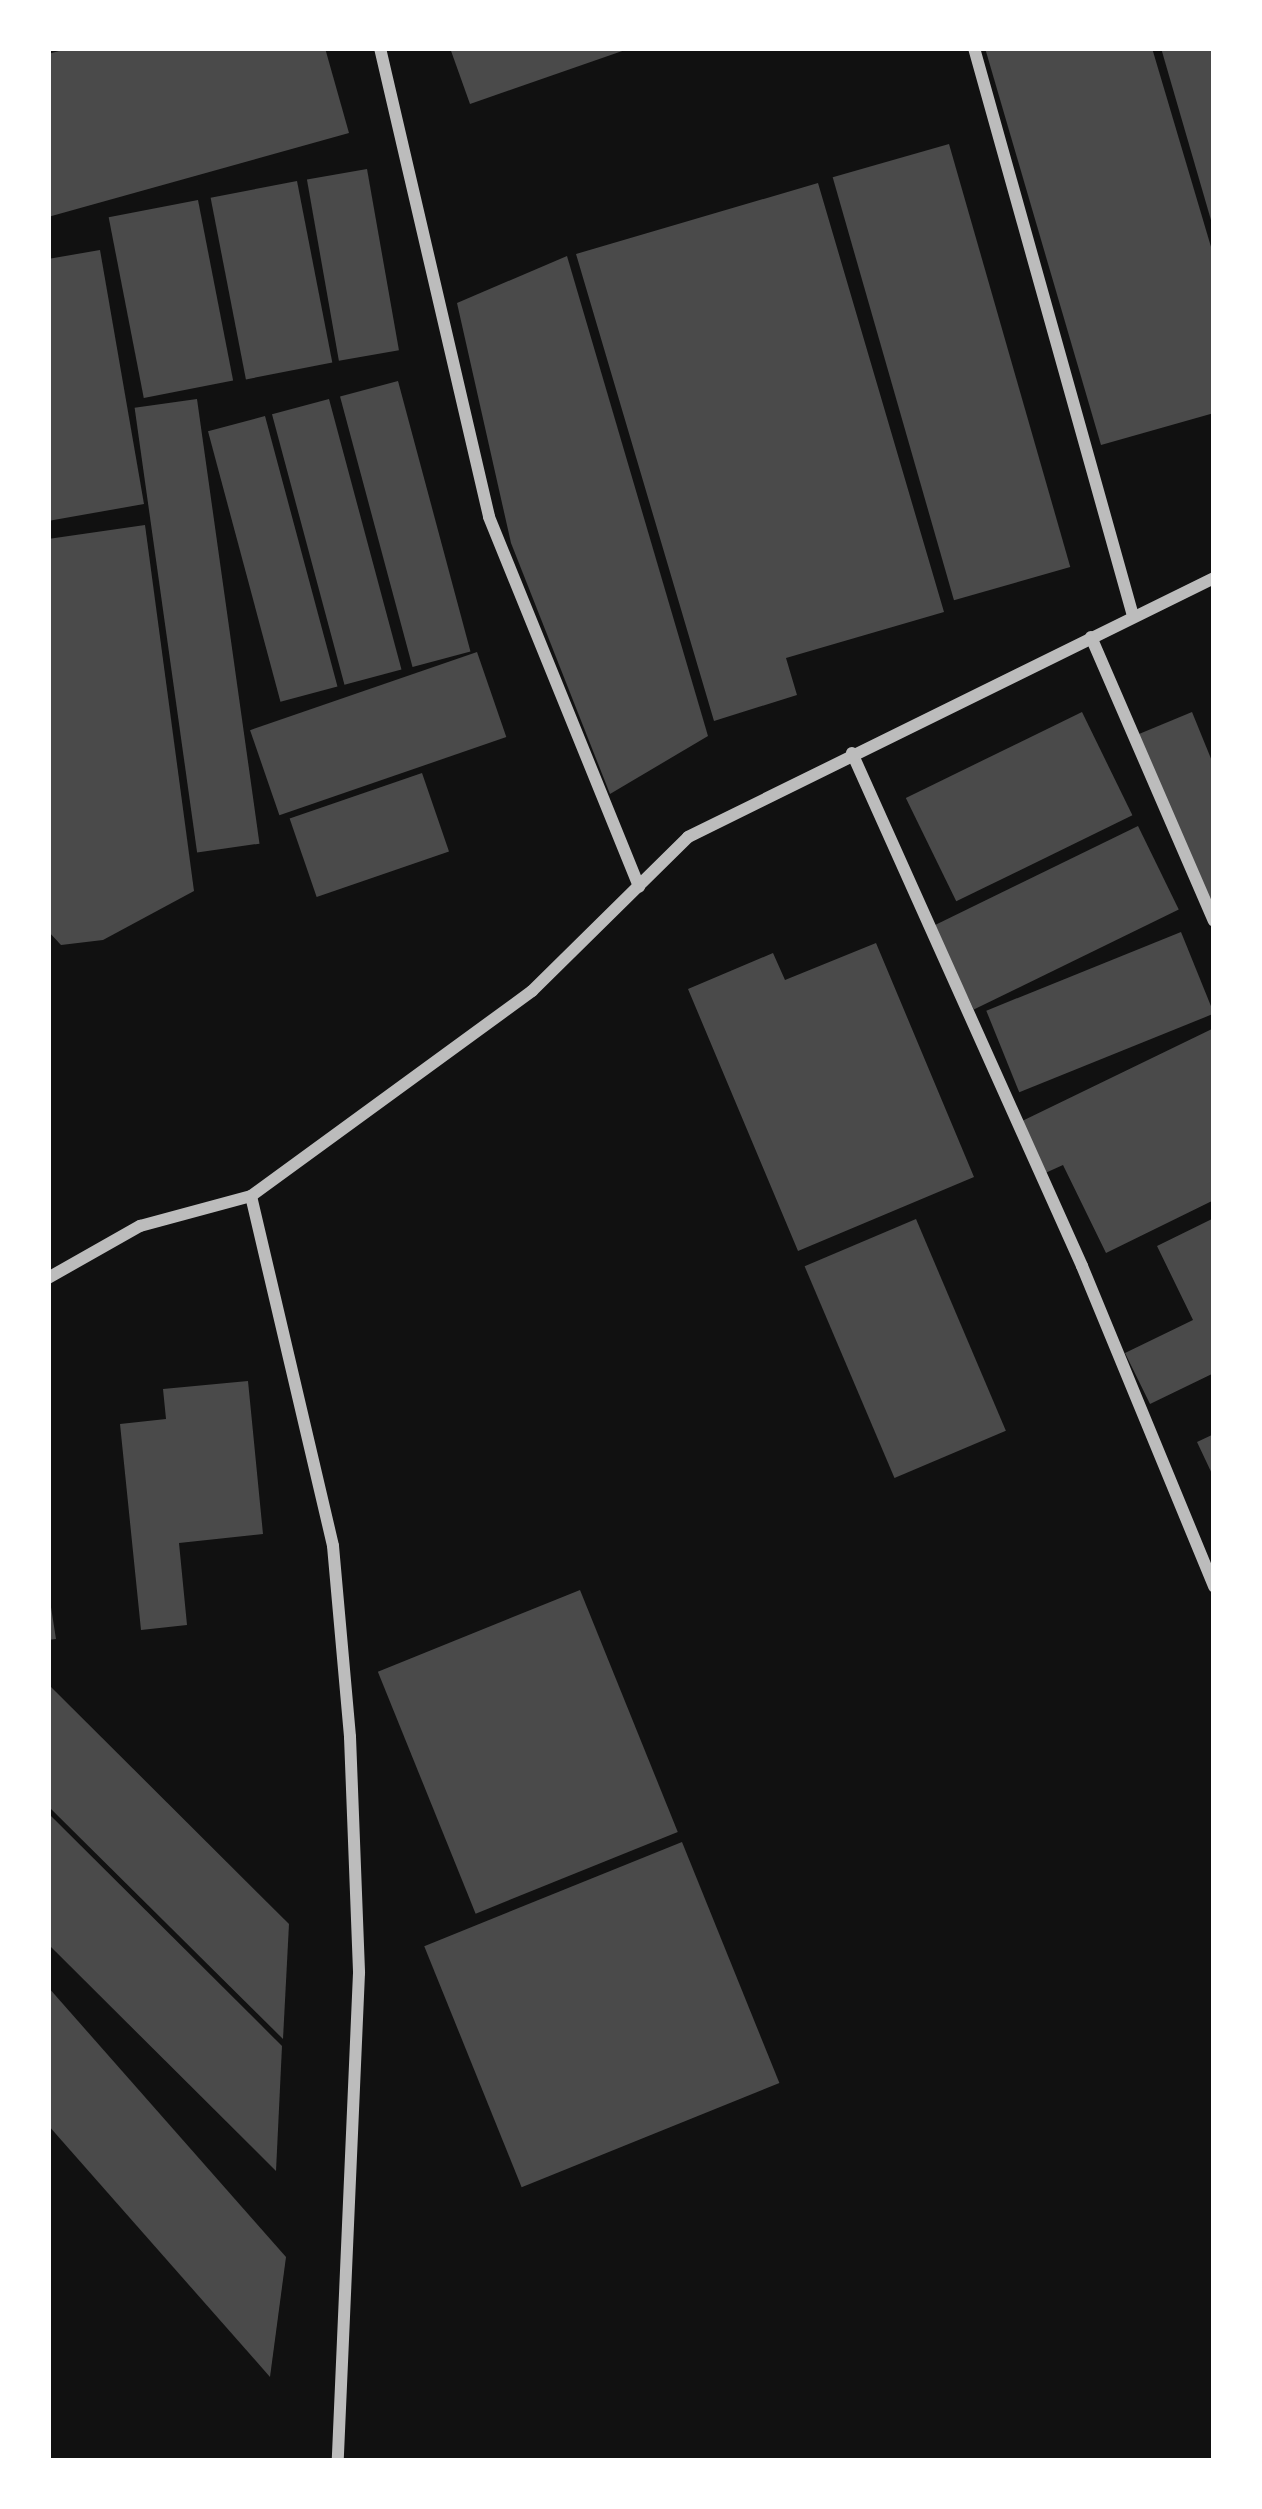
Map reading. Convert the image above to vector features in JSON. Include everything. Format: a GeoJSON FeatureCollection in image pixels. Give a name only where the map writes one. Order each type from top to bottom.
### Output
{"type":"FeatureCollection","features":[{"type":"Feature","properties":{"kind":"street"},"geometry":{"type":"LineString","coordinates":[[380,48],[489,517],[639,887]]}},
{"type":"Feature","properties":{"kind":"street"},"geometry":{"type":"LineString","coordinates":[[974,48],[1133,616]]}},
{"type":"Feature","properties":{"kind":"street"},"geometry":{"type":"LineString","coordinates":[[48,1278],[140,1226],[251,1196],[532,991],[688,838],[1214,578]]}},
{"type":"Feature","properties":{"kind":"street"},"geometry":{"type":"LineString","coordinates":[[1091,637],[1214,921]]}},
{"type":"Feature","properties":{"kind":"street"},"geometry":{"type":"LineString","coordinates":[[852,753],[1082,1266],[1214,1587]]}},
{"type":"Feature","properties":{"kind":"street"},"geometry":{"type":"LineString","coordinates":[[251,1196],[333,1546],[350,1737],[358,1973],[338,2461]]}},
{"type":"Feature","properties":{"kind":"building"},"geometry":{"type":"Polygon","coordinates":[[[70,48],[325,48],[349,133],[48,217],[48,54],[70,48]]]}},
{"type":"Feature","properties":{"kind":"building"},"geometry":{"type":"Polygon","coordinates":[[[450,48],[627,48],[628,49],[470,104],[450,48]]]}},
{"type":"Feature","properties":{"kind":"building"},"geometry":{"type":"Polygon","coordinates":[[[985,48],[1152,48],[1214,257],[1214,413],[1101,445],[985,48]]]}},
{"type":"Feature","properties":{"kind":"building"},"geometry":{"type":"Polygon","coordinates":[[[1161,48],[1214,48],[1214,227],[1213,227],[1161,48]]]}},
{"type":"Feature","properties":{"kind":"building"},"geometry":{"type":"Polygon","coordinates":[[[949,144],[1070,567],[954,600],[833,177],[949,144]]]}},
{"type":"Feature","properties":{"kind":"building"},"geometry":{"type":"Polygon","coordinates":[[[367,169],[399,350],[339,361],[307,180],[367,169]]]}},
{"type":"Feature","properties":{"kind":"building"},"geometry":{"type":"Polygon","coordinates":[[[297,181],[332,363],[246,379],[211,198],[297,181]]]}},
{"type":"Feature","properties":{"kind":"building"},"geometry":{"type":"Polygon","coordinates":[[[818,183],[944,612],[786,658],[797,695],[714,721],[576,254],[818,183]]]}},
{"type":"Feature","properties":{"kind":"building"},"geometry":{"type":"Polygon","coordinates":[[[198,200],[233,381],[144,398],[109,217],[198,200]]]}},
{"type":"Feature","properties":{"kind":"building"},"geometry":{"type":"Polygon","coordinates":[[[100,250],[144,504],[48,521],[48,259],[100,250]]]}},
{"type":"Feature","properties":{"kind":"building"},"geometry":{"type":"Polygon","coordinates":[[[567,256],[708,736],[610,794],[511,543],[457,303],[567,256]]]}},
{"type":"Feature","properties":{"kind":"building"},"geometry":{"type":"Polygon","coordinates":[[[398,381],[470,651],[413,667],[340,397],[398,381]]]}},
{"type":"Feature","properties":{"kind":"building"},"geometry":{"type":"Polygon","coordinates":[[[197,399],[259,844],[197,852],[135,408],[197,399]]]}},
{"type":"Feature","properties":{"kind":"building"},"geometry":{"type":"Polygon","coordinates":[[[329,399],[401,669],[344,685],[272,414],[329,399]]]}},
{"type":"Feature","properties":{"kind":"building"},"geometry":{"type":"Polygon","coordinates":[[[265,416],[337,686],[280,702],[208,431],[265,416]]]}},
{"type":"Feature","properties":{"kind":"building"},"geometry":{"type":"Polygon","coordinates":[[[145,525],[194,891],[103,940],[61,945],[48,931],[48,539],[145,525]]]}},
{"type":"Feature","properties":{"kind":"building"},"geometry":{"type":"Polygon","coordinates":[[[477,652],[506,737],[279,815],[250,730],[477,652]]]}},
{"type":"Feature","properties":{"kind":"building"},"geometry":{"type":"Polygon","coordinates":[[[1082,712],[1132,815],[956,901],[906,798],[1082,712]]]}},
{"type":"Feature","properties":{"kind":"building"},"geometry":{"type":"Polygon","coordinates":[[[1192,712],[1214,766],[1214,915],[1139,734],[1192,712]]]}},
{"type":"Feature","properties":{"kind":"building"},"geometry":{"type":"Polygon","coordinates":[[[422,773],[449,851],[317,897],[290,819],[422,773]]]}},
{"type":"Feature","properties":{"kind":"building"},"geometry":{"type":"Polygon","coordinates":[[[1138,826],[1179,910],[974,1010],[933,926],[1138,826]]]}},
{"type":"Feature","properties":{"kind":"building"},"geometry":{"type":"Polygon","coordinates":[[[1181,932],[1214,1014],[1019,1092],[986,1011],[1181,932]]]}},
{"type":"Feature","properties":{"kind":"building"},"geometry":{"type":"Polygon","coordinates":[[[876,943],[974,1177],[798,1251],[688,989],[773,953],[785,980],[876,943]]]}},
{"type":"Feature","properties":{"kind":"building"},"geometry":{"type":"Polygon","coordinates":[[[1214,1028],[1214,1200],[1106,1253],[1063,1165],[1043,1174],[1018,1123],[1214,1028]]]}},
{"type":"Feature","properties":{"kind":"building"},"geometry":{"type":"Polygon","coordinates":[[[1214,1218],[1214,1373],[1150,1404],[1125,1353],[1193,1320],[1157,1246],[1214,1218]]]}},
{"type":"Feature","properties":{"kind":"building"},"geometry":{"type":"Polygon","coordinates":[[[916,1219],[1006,1431],[894,1478],[805,1266],[916,1219]]]}},
{"type":"Feature","properties":{"kind":"building"},"geometry":{"type":"Polygon","coordinates":[[[248,1381],[263,1534],[179,1543],[187,1625],[141,1630],[120,1424],[166,1419],[163,1389],[248,1381]]]}},
{"type":"Feature","properties":{"kind":"building"},"geometry":{"type":"Polygon","coordinates":[[[1214,1434],[1214,1478],[1197,1442],[1214,1434]]]}},
{"type":"Feature","properties":{"kind":"building"},"geometry":{"type":"Polygon","coordinates":[[[48,1588],[56,1639],[48,1640],[48,1588]]]}},
{"type":"Feature","properties":{"kind":"building"},"geometry":{"type":"Polygon","coordinates":[[[580,1590],[678,1832],[476,1914],[378,1672],[580,1590]]]}},
{"type":"Feature","properties":{"kind":"building"},"geometry":{"type":"Polygon","coordinates":[[[48,1684],[289,1924],[283,2039],[48,1806],[48,1684]]]}},
{"type":"Feature","properties":{"kind":"building"},"geometry":{"type":"Polygon","coordinates":[[[48,1813],[282,2046],[276,2171],[48,1944],[48,1813]]]}},
{"type":"Feature","properties":{"kind":"building"},"geometry":{"type":"Polygon","coordinates":[[[682,1842],[779,2083],[522,2187],[424,1946],[682,1842]]]}},
{"type":"Feature","properties":{"kind":"building"},"geometry":{"type":"Polygon","coordinates":[[[48,1987],[286,2257],[270,2377],[48,2125],[48,1987]]]}}]}
